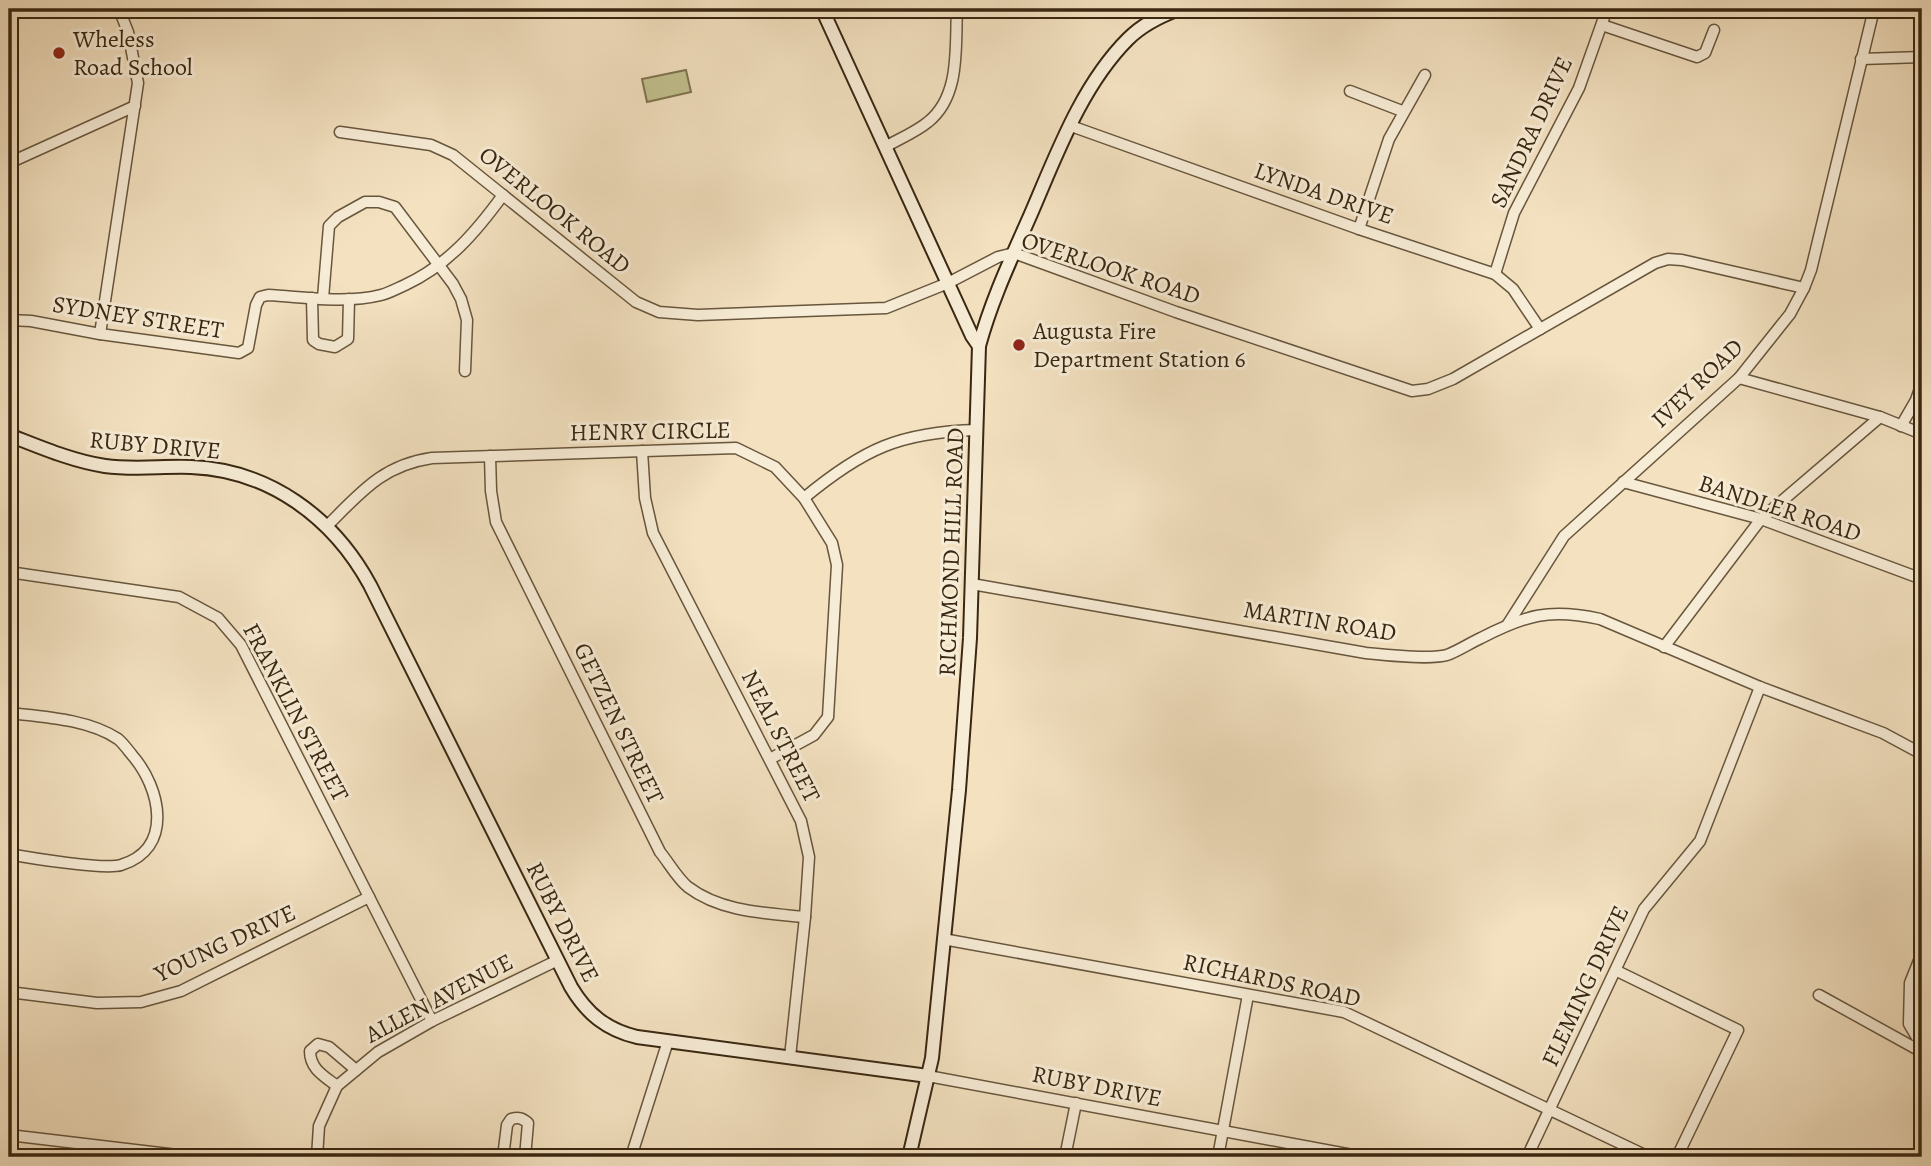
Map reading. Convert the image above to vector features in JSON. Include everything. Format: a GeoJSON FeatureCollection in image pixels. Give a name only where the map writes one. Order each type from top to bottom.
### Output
{"type":"FeatureCollection","features":[{"type":"Feature","properties":{"kind":"street"},"geometry":{"type":"LineString","coordinates":[[100,334],[138,83],[128,32],[118,9]]}},
{"type":"Feature","properties":{"kind":"street"},"geometry":{"type":"LineString","coordinates":[[821,9],[979,346]]}},
{"type":"Feature","properties":{"kind":"street"},"geometry":{"type":"LineString","coordinates":[[885,146],[925,125],[944,104],[952,85],[957,9]]}},
{"type":"Feature","properties":{"kind":"street","name":"RICHMOND HILL ROAD"},"geometry":{"type":"LineString","coordinates":[[909,1157],[932,1058],[968,680],[979,346],[989,312],[1071,126],[1104,68],[1129,38],[1147,23],[1179,9]]}},
{"type":"Feature","properties":{"kind":"street","name":"SANDRA DRIVE"},"geometry":{"type":"LineString","coordinates":[[1495,274],[1514,213],[1579,88],[1607,9]]}},
{"type":"Feature","properties":{"kind":"street","name":"IVEY ROAD"},"geometry":{"type":"LineString","coordinates":[[1508,624],[1564,536],[1739,378],[1790,314],[1804,288],[1817,246],[1874,9]]}},
{"type":"Feature","properties":{"kind":"street"},"geometry":{"type":"LineString","coordinates":[[1602,25],[1697,57],[1709,47],[1714,30]]}},
{"type":"Feature","properties":{"kind":"street"},"geometry":{"type":"LineString","coordinates":[[1861,59],[1922,57]]}},
{"type":"Feature","properties":{"kind":"street"},"geometry":{"type":"LineString","coordinates":[[1359,229],[1389,139],[1402,111],[1425,75]]}},
{"type":"Feature","properties":{"kind":"street"},"geometry":{"type":"LineString","coordinates":[[1350,91],[1402,111]]}},
{"type":"Feature","properties":{"kind":"street"},"geometry":{"type":"LineString","coordinates":[[9,163],[135,106]]}},
{"type":"Feature","properties":{"kind":"street","name":"LYNDA DRIVE"},"geometry":{"type":"LineString","coordinates":[[1071,126],[1359,229],[1495,274],[1513,289],[1540,329]]}},
{"type":"Feature","properties":{"kind":"street","name":"OVERLOOK ROAD"},"geometry":{"type":"LineString","coordinates":[[340,132],[430,145],[453,155],[636,302],[659,312],[698,315],[886,308],[948,283],[998,257],[1014,253],[1176,312],[1412,391],[1428,389],[1453,379],[1655,263],[1668,259],[1804,288]]}},
{"type":"Feature","properties":{"kind":"street"},"geometry":{"type":"LineString","coordinates":[[317,298],[349,299],[382,295],[422,277],[476,232],[503,195]]}},
{"type":"Feature","properties":{"kind":"street"},"geometry":{"type":"LineString","coordinates":[[349,299],[348,339],[335,346],[319,344],[313,340],[329,226],[338,217],[365,202],[379,202],[395,207],[453,284],[467,320],[465,371]]}},
{"type":"Feature","properties":{"kind":"street","name":"SYDNEY STREET"},"geometry":{"type":"LineString","coordinates":[[9,320],[31,321],[100,334],[239,353],[246,351],[250,343],[255,310],[260,297],[268,295],[317,298]]}},
{"type":"Feature","properties":{"kind":"street"},"geometry":{"type":"LineString","coordinates":[[1739,378],[1880,417],[1922,434]]}},
{"type":"Feature","properties":{"kind":"street"},"geometry":{"type":"LineString","coordinates":[[1901,426],[1922,383]]}},
{"type":"Feature","properties":{"kind":"street"},"geometry":{"type":"LineString","coordinates":[[1664,646],[1761,519],[1880,417]]}},
{"type":"Feature","properties":{"kind":"street"},"geometry":{"type":"LineString","coordinates":[[804,498],[836,471],[881,447],[931,432],[976,430]]}},
{"type":"Feature","properties":{"kind":"street","name":"RUBY DRIVE"},"geometry":{"type":"LineString","coordinates":[[9,435],[76,460],[102,466],[191,467],[234,473],[279,490],[302,504],[327,526],[351,554],[370,584],[576,996],[600,1021],[629,1035],[928,1076],[1363,1157]]}},
{"type":"Feature","properties":{"kind":"street","name":"HENRY CIRCLE"},"geometry":{"type":"LineString","coordinates":[[327,526],[369,483],[391,469],[432,458],[736,448],[775,467],[804,498],[832,543],[837,565],[828,717],[814,735],[770,758]]}},
{"type":"Feature","properties":{"kind":"street","name":"NEAL STREET"},"geometry":{"type":"LineString","coordinates":[[642,451],[645,498],[653,533],[801,821],[809,857],[790,1057]]}},
{"type":"Feature","properties":{"kind":"street","name":"GETZEN STREET"},"geometry":{"type":"LineString","coordinates":[[490,456],[491,491],[496,522],[660,852],[687,886],[710,899],[741,911],[805,917]]}},
{"type":"Feature","properties":{"kind":"street","name":"BANDLER ROAD"},"geometry":{"type":"LineString","coordinates":[[1623,482],[1761,519],[1922,579]]}},
{"type":"Feature","properties":{"kind":"street","name":"FRANKLIN STREET"},"geometry":{"type":"LineString","coordinates":[[9,572],[179,597],[218,618],[241,645],[432,1021]]}},
{"type":"Feature","properties":{"kind":"street","name":"MARTIN ROAD"},"geometry":{"type":"LineString","coordinates":[[972,584],[1366,653],[1445,655],[1508,624],[1538,615],[1569,613],[1600,619],[1760,687],[1883,733],[1922,754]]}},
{"type":"Feature","properties":{"kind":"street","name":"FLEMING DRIVE"},"geometry":{"type":"LineString","coordinates":[[1527,1157],[1644,909],[1700,841],[1760,687]]}},
{"type":"Feature","properties":{"kind":"street"},"geometry":{"type":"LineString","coordinates":[[9,713],[92,726],[120,740],[144,768],[159,809],[155,837],[141,857],[118,866],[10,855],[9,877]]}},
{"type":"Feature","properties":{"kind":"street","name":"YOUNG DRIVE"},"geometry":{"type":"LineString","coordinates":[[9,992],[97,1003],[141,1002],[181,991],[369,897]]}},
{"type":"Feature","properties":{"kind":"street","name":"RICHARDS ROAD"},"geometry":{"type":"LineString","coordinates":[[943,939],[1353,1014],[1648,1157]]}},
{"type":"Feature","properties":{"kind":"street"},"geometry":{"type":"LineString","coordinates":[[1922,953],[1910,983],[1909,1024],[1922,1046]]}},
{"type":"Feature","properties":{"kind":"street","name":"ALLEN AVENUE"},"geometry":{"type":"LineString","coordinates":[[317,1157],[320,1125],[337,1086],[378,1052],[432,1021],[558,960]]}},
{"type":"Feature","properties":{"kind":"street"},"geometry":{"type":"LineString","coordinates":[[1617,971],[1738,1030],[1677,1157]]}},
{"type":"Feature","properties":{"kind":"street"},"geometry":{"type":"LineString","coordinates":[[1218,1157],[1248,995]]}},
{"type":"Feature","properties":{"kind":"street"},"geometry":{"type":"LineString","coordinates":[[1819,995],[1922,1052]]}},
{"type":"Feature","properties":{"kind":"street"},"geometry":{"type":"LineString","coordinates":[[631,1157],[668,1041]]}},
{"type":"Feature","properties":{"kind":"street"},"geometry":{"type":"LineString","coordinates":[[337,1086],[310,1061],[310,1051],[318,1044],[329,1047],[356,1070]]}},
{"type":"Feature","properties":{"kind":"street"},"geometry":{"type":"LineString","coordinates":[[1065,1157],[1076,1103]]}},
{"type":"Feature","properties":{"kind":"street"},"geometry":{"type":"LineString","coordinates":[[503,1157],[507,1125],[517,1118],[528,1124],[525,1157]]}},
{"type":"Feature","properties":{"kind":"street"},"geometry":{"type":"LineString","coordinates":[[9,1135],[194,1157]]}},
{"type":"Feature","properties":{"kind":"shaded area"},"geometry":{"type":"Polygon","coordinates":[[[686,70],[691,92],[647,102],[642,79],[686,70]]]}},
{"type":"Feature","properties":{"kind":"place","name":"Wheless Road School"},"geometry":{"type":"Point","coordinates":[59,53]}},
{"type":"Feature","properties":{"kind":"place","name":"Augusta Fire Department Station 6"},"geometry":{"type":"Point","coordinates":[1019,345]}}]}
